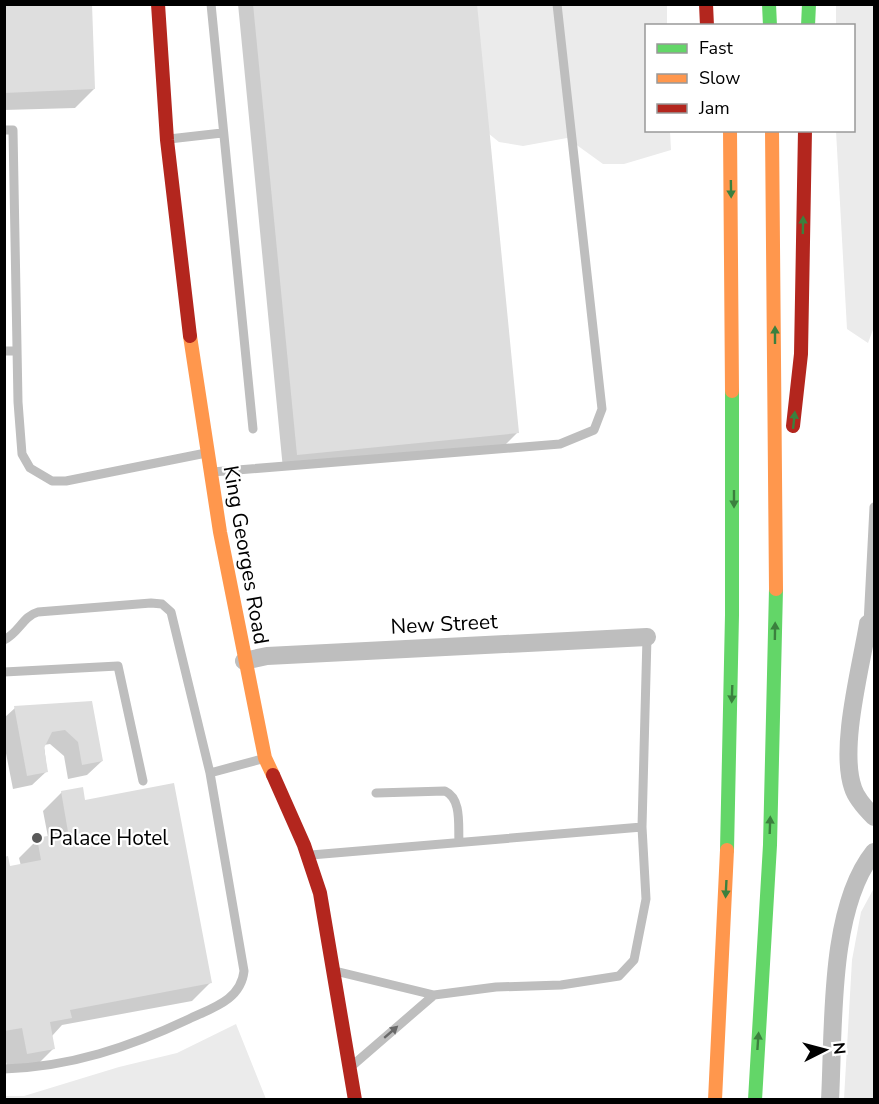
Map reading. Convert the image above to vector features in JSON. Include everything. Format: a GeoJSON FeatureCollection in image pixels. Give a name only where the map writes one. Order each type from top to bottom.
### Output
{"type":"FeatureCollection","features":[{"type":"Feature","properties":{"kind":"main road","name":"King Georges Road"},"geometry":{"type":"LineString","coordinates":[[158,4],[167,140],[186,320],[206,453],[244,661],[265,758],[308,855],[320,893],[355,1100]]}},
{"type":"Feature","properties":{"kind":"main road"},"geometry":{"type":"LineString","coordinates":[[706,4],[707,24]]}},
{"type":"Feature","properties":{"kind":"main road"},"geometry":{"type":"LineString","coordinates":[[769,4],[770,24]]}},
{"type":"Feature","properties":{"kind":"main road"},"geometry":{"type":"LineString","coordinates":[[808,24],[809,4]]}},
{"type":"Feature","properties":{"kind":"main road"},"geometry":{"type":"LineString","coordinates":[[715,1100],[730,782],[734,606],[730,132]]}},
{"type":"Feature","properties":{"kind":"main road"},"geometry":{"type":"LineString","coordinates":[[755,1100],[770,835],[776,582],[771,132]]}},
{"type":"Feature","properties":{"kind":"main road"},"geometry":{"type":"LineString","coordinates":[[791,445],[801,354],[806,132]]}},
{"type":"Feature","properties":{"kind":"main road"},"geometry":{"type":"LineString","coordinates":[[716,166],[733,441]]}},
{"type":"Feature","properties":{"kind":"main road"},"geometry":{"type":"LineString","coordinates":[[776,582],[789,468]]}},
{"type":"Feature","properties":{"kind":"street"},"geometry":{"type":"LineString","coordinates":[[871,623],[850,737],[848,767],[853,790],[874,817]]}},
{"type":"Feature","properties":{"kind":"street","name":"New Street"},"geometry":{"type":"LineString","coordinates":[[244,661],[267,656],[416,647],[647,637]]}},
{"type":"Feature","properties":{"kind":"street"},"geometry":{"type":"LineString","coordinates":[[830,1100],[838,958],[850,896],[874,852]]}},
{"type":"Feature","properties":{"kind":"lane"},"geometry":{"type":"LineString","coordinates":[[211,4],[253,429]]}},
{"type":"Feature","properties":{"kind":"lane"},"geometry":{"type":"LineString","coordinates":[[210,472],[375,461],[560,444],[594,430],[602,409],[557,4]]}},
{"type":"Feature","properties":{"kind":"lane"},"geometry":{"type":"LineString","coordinates":[[4,130],[13,130],[17,351],[22,454],[30,468],[52,481],[66,482],[206,453]]}},
{"type":"Feature","properties":{"kind":"lane"},"geometry":{"type":"LineString","coordinates":[[167,140],[222,133]]}},
{"type":"Feature","properties":{"kind":"lane"},"geometry":{"type":"LineString","coordinates":[[4,351],[17,351]]}},
{"type":"Feature","properties":{"kind":"lane"},"geometry":{"type":"LineString","coordinates":[[871,623],[874,507]]}},
{"type":"Feature","properties":{"kind":"lane"},"geometry":{"type":"LineString","coordinates":[[4,640],[16,632],[29,615],[38,612],[151,603],[168,607],[174,618],[210,773],[243,964],[243,978],[238,990],[219,1005],[128,1047],[56,1064],[4,1069]]}},
{"type":"Feature","properties":{"kind":"lane"},"geometry":{"type":"LineString","coordinates":[[334,971],[434,995],[496,987],[561,985],[619,976],[634,960],[645,910],[642,827],[647,637]]}},
{"type":"Feature","properties":{"kind":"lane"},"geometry":{"type":"LineString","coordinates":[[4,672],[118,666],[143,781]]}},
{"type":"Feature","properties":{"kind":"lane"},"geometry":{"type":"LineString","coordinates":[[210,773],[265,758]]}},
{"type":"Feature","properties":{"kind":"lane"},"geometry":{"type":"LineString","coordinates":[[376,793],[445,791],[451,794],[457,804],[459,842]]}},
{"type":"Feature","properties":{"kind":"lane"},"geometry":{"type":"LineString","coordinates":[[308,855],[642,827]]}},
{"type":"Feature","properties":{"kind":"lane"},"geometry":{"type":"LineString","coordinates":[[349,1069],[434,995]]}},
{"type":"Feature","properties":{"kind":"shaded area"},"geometry":{"type":"Polygon","coordinates":[[[347,5],[667,5],[667,24],[645,24],[645,132],[670,132],[671,150],[624,164],[603,164],[567,138],[523,146],[499,142],[468,117],[347,5]]]}},
{"type":"Feature","properties":{"kind":"shaded area"},"geometry":{"type":"Polygon","coordinates":[[[836,5],[874,5],[874,327],[868,343],[847,329],[836,132],[855,132],[855,24],[836,24],[836,5]]]}},
{"type":"Feature","properties":{"kind":"shaded area"},"geometry":{"type":"Polygon","coordinates":[[[874,888],[874,1099],[844,1099],[852,960],[861,912],[874,888]]]}},
{"type":"Feature","properties":{"kind":"shaded area"},"geometry":{"type":"Polygon","coordinates":[[[236,1024],[266,1099],[5,1099],[5,1096],[24,1096],[119,1067],[177,1053],[236,1024]]]}},
{"type":"Feature","properties":{"kind":"building"},"geometry":{"type":"Polygon","coordinates":[[[4,4],[92,4],[95,89],[4,93],[4,4]]]}},
{"type":"Feature","properties":{"kind":"building"},"geometry":{"type":"Polygon","coordinates":[[[253,4],[477,4],[519,433],[297,455],[253,4]]]}},
{"type":"Feature","properties":{"kind":"building"},"geometry":{"type":"Polygon","coordinates":[[[92,701],[103,761],[82,765],[78,742],[65,730],[52,732],[44,748],[48,772],[27,776],[14,706],[92,701]]]}},
{"type":"Feature","properties":{"kind":"building"},"geometry":{"type":"Polygon","coordinates":[[[174,783],[212,983],[70,1010],[72,1018],[50,1022],[55,1049],[27,1054],[22,1028],[4,1031],[4,857],[8,856],[10,866],[41,860],[37,838],[68,832],[61,791],[83,787],[85,800],[174,783]]]}},
{"type":"Feature","properties":{"kind":"traffic: fast"},"geometry":{"type":"LineString","coordinates":[[769,4],[770,24]]}},
{"type":"Feature","properties":{"kind":"traffic: fast"},"geometry":{"type":"LineString","coordinates":[[808,24],[809,4]]}},
{"type":"Feature","properties":{"kind":"traffic: fast"},"geometry":{"type":"LineString","coordinates":[[727,850],[732,615],[732,391]]}},
{"type":"Feature","properties":{"kind":"traffic: fast"},"geometry":{"type":"LineString","coordinates":[[755,1100],[770,845],[776,589]]}},
{"type":"Feature","properties":{"kind":"traffic: slow"},"geometry":{"type":"LineString","coordinates":[[730,132],[732,391]]}},
{"type":"Feature","properties":{"kind":"traffic: slow"},"geometry":{"type":"LineString","coordinates":[[772,132],[776,589]]}},
{"type":"Feature","properties":{"kind":"traffic: slow"},"geometry":{"type":"LineString","coordinates":[[190,336],[220,532],[265,758],[273,775]]}},
{"type":"Feature","properties":{"kind":"traffic: slow"},"geometry":{"type":"LineString","coordinates":[[715,1100],[727,850]]}},
{"type":"Feature","properties":{"kind":"traffic: jam"},"geometry":{"type":"LineString","coordinates":[[158,4],[167,140],[190,336]]}},
{"type":"Feature","properties":{"kind":"traffic: jam"},"geometry":{"type":"LineString","coordinates":[[706,4],[707,24]]}},
{"type":"Feature","properties":{"kind":"traffic: jam"},"geometry":{"type":"LineString","coordinates":[[793,426],[801,354],[805,132]]}},
{"type":"Feature","properties":{"kind":"traffic: jam"},"geometry":{"type":"LineString","coordinates":[[273,775],[304,845],[320,893],[355,1100]]}},
{"type":"Feature","properties":{"kind":"place","name":"Palace Hotel"},"geometry":{"type":"Point","coordinates":[37,838]}}]}
